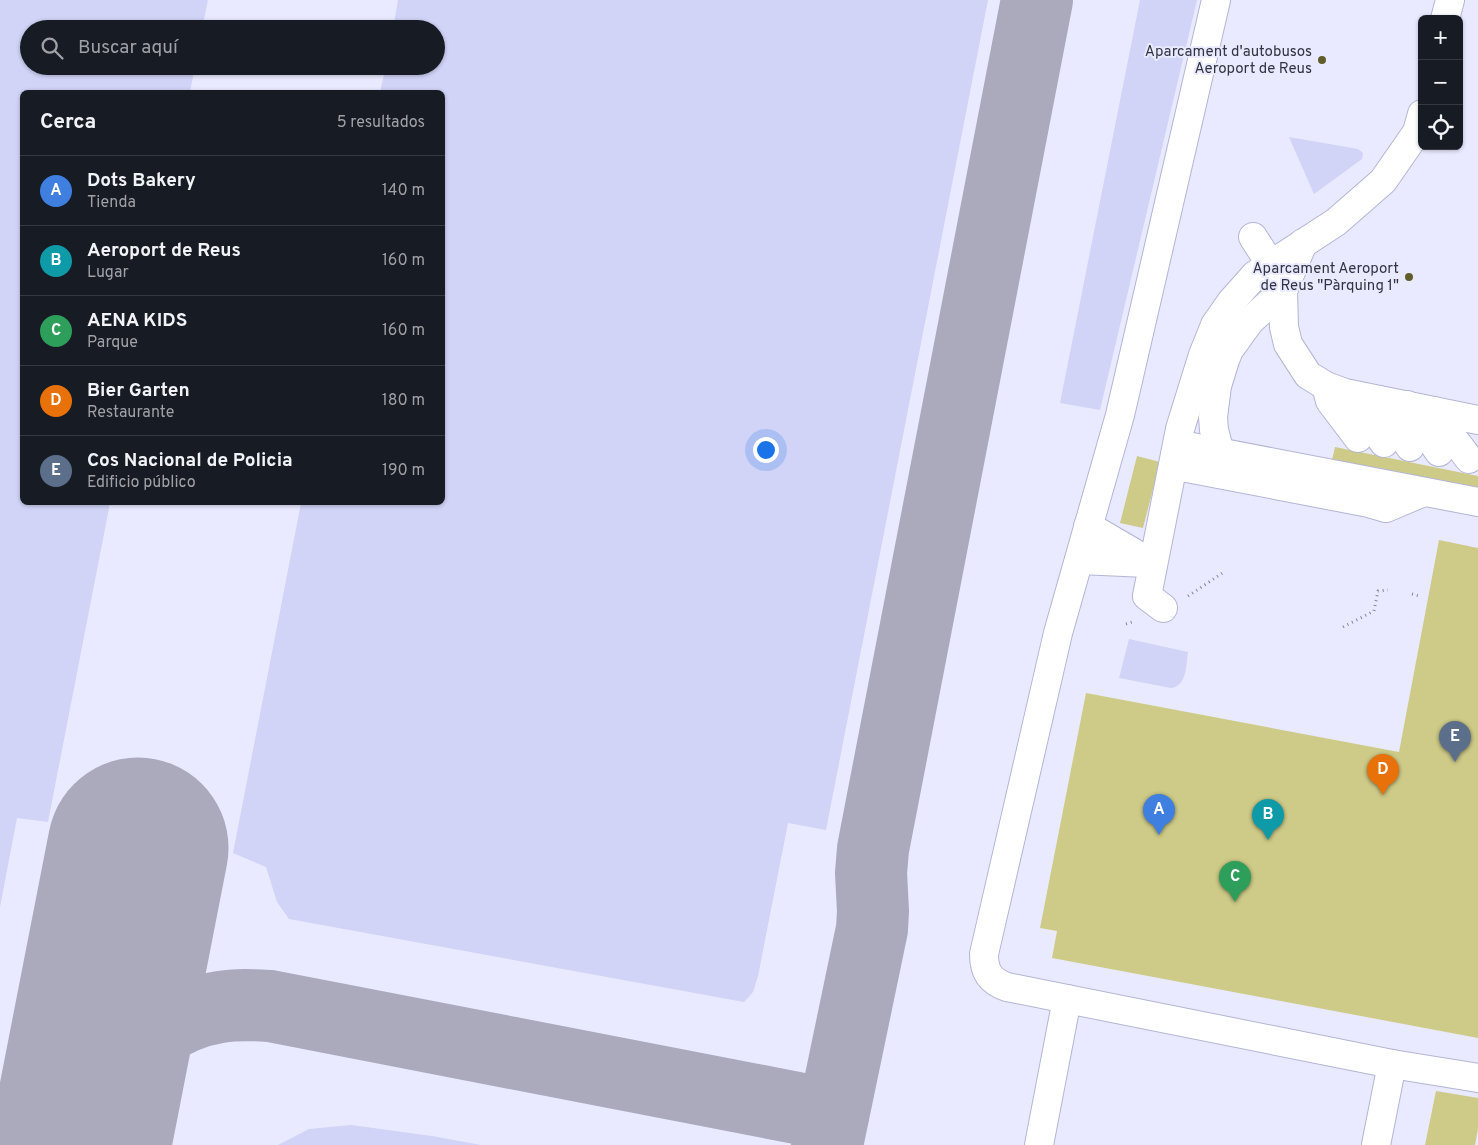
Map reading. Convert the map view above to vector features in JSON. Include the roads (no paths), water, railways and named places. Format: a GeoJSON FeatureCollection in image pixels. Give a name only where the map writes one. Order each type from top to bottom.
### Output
{"type":"FeatureCollection","features":[{"type":"Feature","properties":{"kind":"street"},"geometry":{"type":"LineString","coordinates":[[1216,0],[1120,414],[1058,633],[984,954],[984,963],[986,971],[991,978],[998,984],[1006,987],[1392,1064],[1478,1078]]}},
{"type":"Feature","properties":{"kind":"street"},"geometry":{"type":"LineString","coordinates":[[1446,15],[1450,0]]}},
{"type":"Feature","properties":{"kind":"street"},"geometry":{"type":"LineString","coordinates":[[1203,355],[1190,458],[1162,581],[1163,608],[1147,596],[1180,429],[1203,355],[1215,324],[1255,275],[1336,222],[1383,181],[1418,128]]}},
{"type":"Feature","properties":{"kind":"street"},"geometry":{"type":"LineString","coordinates":[[1253,237],[1271,265]]}},
{"type":"Feature","properties":{"kind":"street"},"geometry":{"type":"LineString","coordinates":[[1303,243],[1283,291],[1284,326],[1288,344],[1308,375],[1338,390],[1470,418],[1473,450]]}},
{"type":"Feature","properties":{"kind":"street"},"geometry":{"type":"LineString","coordinates":[[1220,453],[1214,430],[1213,416],[1217,386],[1225,360],[1229,350],[1250,321],[1283,291]]}},
{"type":"Feature","properties":{"kind":"street"},"geometry":{"type":"LineString","coordinates":[[1338,390],[1330,401],[1358,438]]}},
{"type":"Feature","properties":{"kind":"street"},"geometry":{"type":"LineString","coordinates":[[1338,390],[1397,445],[1378,400]]}},
{"type":"Feature","properties":{"kind":"street"},"geometry":{"type":"LineString","coordinates":[[1407,405],[1439,452]]}},
{"type":"Feature","properties":{"kind":"street"},"geometry":{"type":"LineString","coordinates":[[1434,411],[1443,424],[1473,450]]}},
{"type":"Feature","properties":{"kind":"street"},"geometry":{"type":"LineString","coordinates":[[1190,458],[1220,453],[1478,502]]}},
{"type":"Feature","properties":{"kind":"street"},"geometry":{"type":"LineString","coordinates":[[1190,458],[1386,508],[1424,492]]}},
{"type":"Feature","properties":{"kind":"street"},"geometry":{"type":"LineString","coordinates":[[1088,526],[1153,564]]}},
{"type":"Feature","properties":{"kind":"street"},"geometry":{"type":"LineString","coordinates":[[1078,560],[1153,564]]}},
{"type":"Feature","properties":{"kind":"street"},"geometry":{"type":"LineString","coordinates":[[1039,1145],[1067,999]]}},
{"type":"Feature","properties":{"kind":"street"},"geometry":{"type":"LineString","coordinates":[[1376,1145],[1392,1064]]}},
{"type":"Feature","properties":{"kind":"place","name":"Aparcament d'autobusos Aeroport de Reus"},"geometry":{"type":"Point","coordinates":[1322,60]}},
{"type":"Feature","properties":{"kind":"place","name":"Aparcament Aeroport de Reus \"Pàrquing 1\""},"geometry":{"type":"Point","coordinates":[1409,277]}},
{"type":"Feature","properties":{"kind":"place","name":"Cos Nacional de Policia"},"geometry":{"type":"Point","coordinates":[1455,762]}},
{"type":"Feature","properties":{"kind":"place","name":"Bier Garten"},"geometry":{"type":"Point","coordinates":[1383,795]}},
{"type":"Feature","properties":{"kind":"place","name":"Dots Bakery"},"geometry":{"type":"Point","coordinates":[1159,835]}},
{"type":"Feature","properties":{"kind":"place","name":"Aeroport de Reus"},"geometry":{"type":"Point","coordinates":[1268,840]}},
{"type":"Feature","properties":{"kind":"place","name":"AENA KIDS"},"geometry":{"type":"Point","coordinates":[1235,902]}}]}
